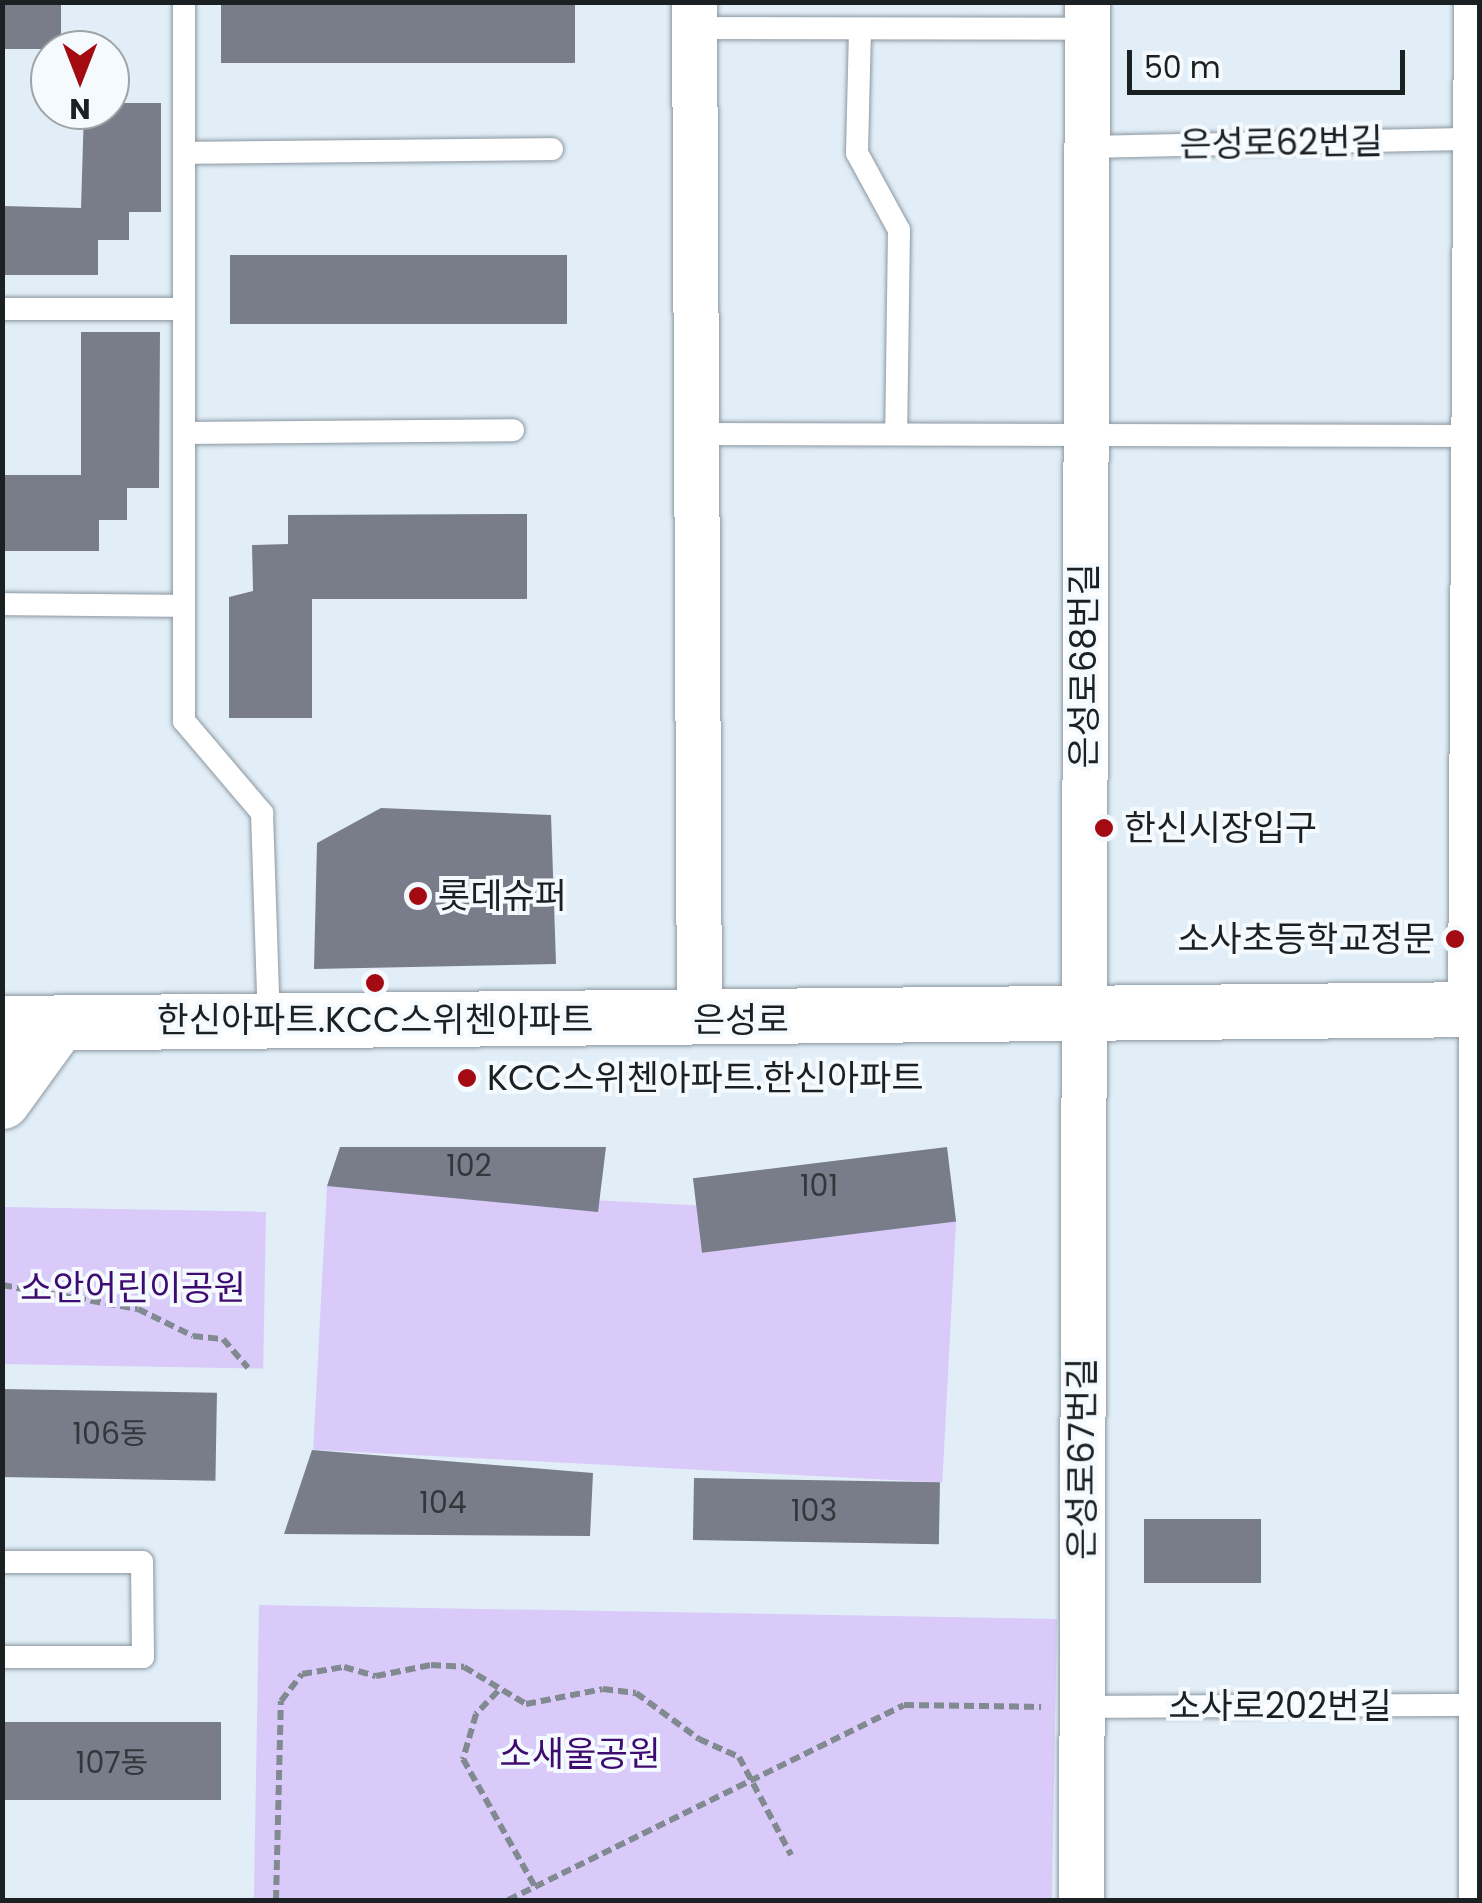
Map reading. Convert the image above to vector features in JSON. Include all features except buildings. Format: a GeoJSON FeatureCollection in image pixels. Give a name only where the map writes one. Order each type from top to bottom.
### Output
{"type":"FeatureCollection","features":[{"type":"Feature","properties":{"kind":"street"},"geometry":{"type":"LineString","coordinates":[[1475,1009],[1476,2]]}},
{"type":"Feature","properties":{"kind":"street"},"geometry":{"type":"LineString","coordinates":[[694,15],[699,1020]]}},
{"type":"Feature","properties":{"kind":"street","name":"은성로68번길"},"geometry":{"type":"LineString","coordinates":[[1082,1017],[1087,16]]}},
{"type":"Feature","properties":{"kind":"street","name":"은성로"},"geometry":{"type":"LineString","coordinates":[[2,1023],[57,1026],[1082,1017],[1475,1009]]}},
{"type":"Feature","properties":{"kind":"street","name":"은성로67번길"},"geometry":{"type":"LineString","coordinates":[[1081,1900],[1082,1017]]}},
{"type":"Feature","properties":{"kind":"street"},"geometry":{"type":"LineString","coordinates":[[2,1101],[57,1026]]}},
{"type":"Feature","properties":{"kind":"lane"},"geometry":{"type":"LineString","coordinates":[[184,2],[184,721],[262,813],[269,1024]]}},
{"type":"Feature","properties":{"kind":"lane","name":"은성로68번길"},"geometry":{"type":"LineString","coordinates":[[694,15],[860,30],[1087,16]]}},
{"type":"Feature","properties":{"kind":"lane"},"geometry":{"type":"LineString","coordinates":[[860,30],[857,153],[900,230],[896,434]]}},
{"type":"Feature","properties":{"kind":"lane","name":"은성로62번길"},"geometry":{"type":"LineString","coordinates":[[1086,147],[1476,139]]}},
{"type":"Feature","properties":{"kind":"lane"},"geometry":{"type":"LineString","coordinates":[[184,153],[552,150]]}},
{"type":"Feature","properties":{"kind":"lane"},"geometry":{"type":"LineString","coordinates":[[2,309],[184,309]]}},
{"type":"Feature","properties":{"kind":"lane"},"geometry":{"type":"LineString","coordinates":[[184,432],[512,430]]}},
{"type":"Feature","properties":{"kind":"lane"},"geometry":{"type":"LineString","coordinates":[[696,434],[1476,436]]}},
{"type":"Feature","properties":{"kind":"lane"},"geometry":{"type":"LineString","coordinates":[[2,604],[184,606]]}},
{"type":"Feature","properties":{"kind":"lane"},"geometry":{"type":"LineString","coordinates":[[1470,1900],[1475,1009]]}},
{"type":"Feature","properties":{"kind":"lane"},"geometry":{"type":"LineString","coordinates":[[2,1562],[142,1562],[142,1657],[2,1656]]}},
{"type":"Feature","properties":{"kind":"lane","name":"소사로202번길"},"geometry":{"type":"LineString","coordinates":[[1081,1707],[1474,1705]]}},
{"type":"Feature","properties":{"kind":"path"},"geometry":{"type":"LineString","coordinates":[[2,1285],[138,1308],[193,1336],[224,1340],[248,1368]]}},
{"type":"Feature","properties":{"kind":"path"},"geometry":{"type":"LineString","coordinates":[[276,1900],[280,1701],[302,1674],[344,1667],[376,1676],[431,1665],[464,1667],[498,1691],[526,1704],[603,1689],[636,1693],[699,1740],[739,1757],[790,1855]]}},
{"type":"Feature","properties":{"kind":"path"},"geometry":{"type":"LineString","coordinates":[[498,1691],[476,1714],[463,1759],[535,1887]]}},
{"type":"Feature","properties":{"kind":"path"},"geometry":{"type":"LineString","coordinates":[[508,1900],[904,1706],[1081,1707]]}},
{"type":"Feature","properties":{"kind":"green space"},"geometry":{"type":"Polygon","coordinates":[[[327,1186],[956,1219],[942,1483],[313,1450],[327,1186]]]}},
{"type":"Feature","properties":{"kind":"green space","name":"소안어린이공원"},"geometry":{"type":"Polygon","coordinates":[[[3,1207],[266,1212],[263,1369],[2,1364],[3,1207]]]}},
{"type":"Feature","properties":{"kind":"green space","name":"소새울공원"},"geometry":{"type":"Polygon","coordinates":[[[259,1605],[1057,1619],[1052,1900],[254,1900],[259,1605]]]}},
{"type":"Feature","properties":{"kind":"place","name":"한신시장입구"},"geometry":{"type":"Point","coordinates":[1104,828]}},
{"type":"Feature","properties":{"kind":"place","name":"롯데슈퍼"},"geometry":{"type":"Point","coordinates":[418,896]}},
{"type":"Feature","properties":{"kind":"place","name":"소사초등학교정문"},"geometry":{"type":"Point","coordinates":[1455,939]}},
{"type":"Feature","properties":{"kind":"place","name":"한신아파트.KCC스위첸아파트"},"geometry":{"type":"Point","coordinates":[375,983]}},
{"type":"Feature","properties":{"kind":"place","name":"KCC스위첸아파트.한신아파트"},"geometry":{"type":"Point","coordinates":[467,1078]}}]}
